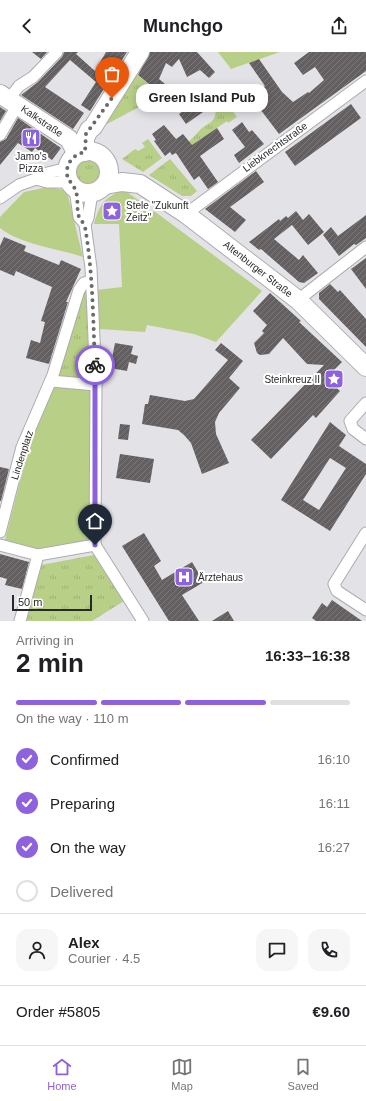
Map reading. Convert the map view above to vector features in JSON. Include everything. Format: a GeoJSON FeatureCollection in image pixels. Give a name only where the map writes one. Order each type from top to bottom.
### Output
{"type":"FeatureCollection","features":[{"type":"Feature","properties":{"kind":"main road"},"geometry":{"type":"LineString","coordinates":[[86,171],[85,138],[140,52]]}},
{"type":"Feature","properties":{"kind":"main road","name":"Kalkstraße"},"geometry":{"type":"LineString","coordinates":[[9,99],[70,139],[86,171]]}},
{"type":"Feature","properties":{"kind":"main road","name":"Altenburger Straße"},"geometry":{"type":"LineString","coordinates":[[86,171],[122,182],[140,184],[186,214],[298,300],[366,367]]}},
{"type":"Feature","properties":{"kind":"street"},"geometry":{"type":"LineString","coordinates":[[0,135],[9,99],[19,86],[32,77],[57,52]]}},
{"type":"Feature","properties":{"kind":"street","name":"Liebknechtstraße"},"geometry":{"type":"LineString","coordinates":[[186,214],[366,81]]}},
{"type":"Feature","properties":{"kind":"street"},"geometry":{"type":"LineString","coordinates":[[0,198],[19,185],[36,179],[49,171],[86,171]]}},
{"type":"Feature","properties":{"kind":"street"},"geometry":{"type":"LineString","coordinates":[[85,224],[79,217],[86,171]]}},
{"type":"Feature","properties":{"kind":"street"},"geometry":{"type":"LineString","coordinates":[[86,171],[88,218],[85,224],[91,281],[96,385],[95,545],[143,621]]}},
{"type":"Feature","properties":{"kind":"street"},"geometry":{"type":"LineString","coordinates":[[298,300],[366,248]]}},
{"type":"Feature","properties":{"kind":"street","name":"Lindenplatz"},"geometry":{"type":"LineString","coordinates":[[0,532],[22,447],[51,381],[79,290],[84,283],[91,281]]}},
{"type":"Feature","properties":{"kind":"street"},"geometry":{"type":"LineString","coordinates":[[51,381],[96,385]]}},
{"type":"Feature","properties":{"kind":"street"},"geometry":{"type":"LineString","coordinates":[[366,403],[350,421],[353,428],[366,439]]}},
{"type":"Feature","properties":{"kind":"street"},"geometry":{"type":"LineString","coordinates":[[366,533],[334,584],[337,591],[366,610]]}},
{"type":"Feature","properties":{"kind":"street"},"geometry":{"type":"LineString","coordinates":[[0,545],[38,555],[95,545]]}},
{"type":"Feature","properties":{"kind":"street"},"geometry":{"type":"LineString","coordinates":[[20,621],[38,555]]}},
{"type":"Feature","properties":{"kind":"green space"},"geometry":{"type":"Polygon","coordinates":[[[218,52],[280,52],[231,69],[218,52]]]}},
{"type":"Feature","properties":{"kind":"green space"},"geometry":{"type":"Polygon","coordinates":[[[136,74],[162,95],[105,125],[108,115],[136,74]]]}},
{"type":"Feature","properties":{"kind":"green space"},"geometry":{"type":"Polygon","coordinates":[[[224,100],[237,117],[228,123],[227,121],[188,148],[186,144],[214,119],[216,105],[224,100]]]}},
{"type":"Feature","properties":{"kind":"green space"},"geometry":{"type":"Polygon","coordinates":[[[148,139],[162,158],[143,172],[122,159],[135,149],[138,151],[145,147],[142,143],[148,139]]]}},
{"type":"Feature","properties":{"kind":"green space"},"geometry":{"type":"Polygon","coordinates":[[[89,158],[95,159],[99,162],[102,166],[102,178],[99,182],[95,185],[89,186],[83,185],[79,182],[76,178],[75,172],[76,166],[79,162],[83,159],[89,158]]]}},
{"type":"Feature","properties":{"kind":"green space"},"geometry":{"type":"Polygon","coordinates":[[[170,159],[197,191],[191,196],[182,196],[149,175],[170,159]]]}},
{"type":"Feature","properties":{"kind":"green space"},"geometry":{"type":"Polygon","coordinates":[[[48,187],[64,190],[68,196],[83,257],[40,246],[9,234],[0,228],[0,217],[24,192],[48,187]]]}},
{"type":"Feature","properties":{"kind":"green space"},"geometry":{"type":"Polygon","coordinates":[[[118,192],[127,192],[144,204],[141,208],[151,215],[154,211],[262,291],[216,342],[194,334],[147,325],[145,332],[99,329],[96,290],[122,287],[119,224],[94,224],[105,201],[118,192]]]}},
{"type":"Feature","properties":{"kind":"green space"},"geometry":{"type":"Polygon","coordinates":[[[86,287],[90,381],[55,378],[86,287]]]}},
{"type":"Feature","properties":{"kind":"green space"},"geometry":{"type":"Polygon","coordinates":[[[51,384],[91,388],[90,540],[43,551],[5,540],[28,450],[51,384]]]}},
{"type":"Feature","properties":{"kind":"green space"},"geometry":{"type":"Polygon","coordinates":[[[94,555],[124,601],[92,621],[26,621],[41,565],[94,555]]]}},
{"type":"Feature","properties":{"kind":"building"},"geometry":{"type":"Polygon","coordinates":[[[32,52],[47,52],[41,59],[32,52]]]}},
{"type":"Feature","properties":{"kind":"building"},"geometry":{"type":"Polygon","coordinates":[[[64,52],[78,52],[76,54],[95,71],[106,52],[127,52],[90,111],[81,105],[96,82],[70,60],[45,87],[84,113],[73,129],[21,95],[38,82],[62,57],[64,52]]]}},
{"type":"Feature","properties":{"kind":"building"},"geometry":{"type":"Polygon","coordinates":[[[150,52],[197,52],[215,72],[209,78],[200,70],[187,77],[179,59],[172,67],[166,63],[159,79],[177,94],[166,98],[138,75],[150,52]]]}},
{"type":"Feature","properties":{"kind":"building"},"geometry":{"type":"Polygon","coordinates":[[[309,52],[366,52],[366,71],[279,134],[251,97],[265,86],[249,63],[259,59],[282,92],[293,102],[308,92],[309,93],[324,80],[315,67],[303,75],[294,63],[309,52]]]}},
{"type":"Feature","properties":{"kind":"building"},"geometry":{"type":"Polygon","coordinates":[[[206,95],[213,105],[186,124],[179,114],[206,95]]]}},
{"type":"Feature","properties":{"kind":"building"},"geometry":{"type":"Polygon","coordinates":[[[351,104],[361,118],[295,166],[285,152],[351,104]]]}},
{"type":"Feature","properties":{"kind":"building"},"geometry":{"type":"Polygon","coordinates":[[[0,107],[6,111],[0,121],[0,107]]]}},
{"type":"Feature","properties":{"kind":"building"},"geometry":{"type":"Polygon","coordinates":[[[18,118],[61,148],[52,160],[35,148],[32,152],[18,143],[0,165],[0,142],[6,139],[18,118]]]}},
{"type":"Feature","properties":{"kind":"building"},"geometry":{"type":"Polygon","coordinates":[[[242,122],[249,132],[252,130],[264,144],[239,163],[234,155],[245,147],[232,130],[242,122]]]}},
{"type":"Feature","properties":{"kind":"building"},"geometry":{"type":"Polygon","coordinates":[[[164,125],[176,139],[183,134],[192,145],[217,128],[224,139],[200,156],[218,182],[208,189],[199,176],[194,180],[176,153],[172,155],[170,152],[165,156],[154,141],[156,140],[152,134],[164,125]]]}},
{"type":"Feature","properties":{"kind":"building"},"geometry":{"type":"Polygon","coordinates":[[[256,171],[264,182],[230,207],[246,220],[235,232],[205,209],[256,171]]]}},
{"type":"Feature","properties":{"kind":"building"},"geometry":{"type":"Polygon","coordinates":[[[296,211],[303,220],[309,214],[324,232],[308,245],[292,225],[274,239],[299,260],[303,255],[318,273],[304,283],[299,282],[261,249],[259,250],[249,242],[279,219],[280,221],[286,216],[288,218],[296,211]]]}},
{"type":"Feature","properties":{"kind":"building"},"geometry":{"type":"Polygon","coordinates":[[[366,215],[366,238],[356,245],[354,244],[339,256],[323,235],[331,227],[338,236],[366,215]]]}},
{"type":"Feature","properties":{"kind":"building"},"geometry":{"type":"Polygon","coordinates":[[[4,237],[26,246],[24,251],[59,265],[61,260],[81,269],[66,302],[68,302],[49,364],[26,358],[31,340],[40,343],[45,322],[41,321],[52,287],[16,271],[14,276],[0,270],[0,246],[4,237]]]}},
{"type":"Feature","properties":{"kind":"building"},"geometry":{"type":"Polygon","coordinates":[[[366,258],[366,289],[351,269],[366,258]]]}},
{"type":"Feature","properties":{"kind":"building"},"geometry":{"type":"Polygon","coordinates":[[[330,284],[338,292],[340,290],[366,319],[366,347],[319,299],[319,293],[330,284]]]}},
{"type":"Feature","properties":{"kind":"building"},"geometry":{"type":"Polygon","coordinates":[[[270,293],[301,321],[299,322],[342,362],[326,378],[340,391],[316,418],[313,415],[271,459],[251,440],[324,365],[307,364],[283,338],[269,354],[260,355],[257,353],[254,343],[264,333],[262,331],[267,325],[253,311],[270,293]]]}},
{"type":"Feature","properties":{"kind":"building"},"geometry":{"type":"Polygon","coordinates":[[[115,343],[133,346],[131,354],[138,356],[136,364],[129,362],[127,371],[110,368],[115,343]]]}},
{"type":"Feature","properties":{"kind":"building"},"geometry":{"type":"Polygon","coordinates":[[[221,343],[243,361],[229,378],[240,388],[219,413],[215,422],[216,434],[229,463],[202,474],[191,443],[178,430],[142,424],[145,404],[148,404],[150,395],[185,401],[194,399],[228,360],[215,350],[221,343]]]}},
{"type":"Feature","properties":{"kind":"building"},"geometry":{"type":"Polygon","coordinates":[[[330,422],[346,435],[339,446],[366,464],[366,474],[330,531],[281,500],[330,422]],[[330,458],[303,500],[319,510],[346,468],[330,458]]]}},
{"type":"Feature","properties":{"kind":"building"},"geometry":{"type":"Polygon","coordinates":[[[120,424],[130,425],[128,440],[118,439],[120,424]]]}},
{"type":"Feature","properties":{"kind":"building"},"geometry":{"type":"Polygon","coordinates":[[[120,454],[154,459],[150,483],[116,478],[120,454]]]}},
{"type":"Feature","properties":{"kind":"building"},"geometry":{"type":"Polygon","coordinates":[[[0,467],[9,469],[1,501],[0,501],[0,467]]]}},
{"type":"Feature","properties":{"kind":"building","name":"Ärztehaus"},"geometry":{"type":"Polygon","coordinates":[[[144,533],[161,561],[154,566],[162,580],[192,562],[204,582],[182,595],[199,621],[169,621],[122,546],[144,533]]]}},
{"type":"Feature","properties":{"kind":"building"},"geometry":{"type":"Polygon","coordinates":[[[0,554],[29,562],[22,589],[5,585],[7,579],[0,577],[0,554]]]}},
{"type":"Feature","properties":{"kind":"building"},"geometry":{"type":"Polygon","coordinates":[[[332,600],[362,621],[316,621],[312,618],[322,603],[327,607],[332,600]]]}},
{"type":"Feature","properties":{"kind":"building","name":"Ärztehaus"},"geometry":{"type":"Polygon","coordinates":[[[228,611],[234,621],[212,621],[228,611]]]}},
{"type":"Feature","properties":{"kind":"way so far"},"geometry":{"type":"LineString","coordinates":[[95,365],[88,244],[85,224],[79,217],[75,189],[68,179],[67,171],[71,160],[77,154],[85,152],[84,142],[86,134],[93,127],[112,98]]}},
{"type":"Feature","properties":{"kind":"place","name":"Green Island Pub"},"geometry":{"type":"Point","coordinates":[112,98]}},
{"type":"Feature","properties":{"kind":"place","name":"Jamo's Pizza"},"geometry":{"type":"Point","coordinates":[31,138]}},
{"type":"Feature","properties":{"kind":"place","name":"Stele \"Zukunft Zeitz\""},"geometry":{"type":"Point","coordinates":[112,211]}},
{"type":"Feature","properties":{"kind":"place","name":"Steinkreuz II"},"geometry":{"type":"Point","coordinates":[334,379]}},
{"type":"Feature","properties":{"kind":"place","name":"Ärztehaus"},"geometry":{"type":"Point","coordinates":[184,577]}},
{"type":"Feature","properties":{"kind":"route"},"geometry":{"type":"LineString","coordinates":[[95,365],[95,545]]}}]}
